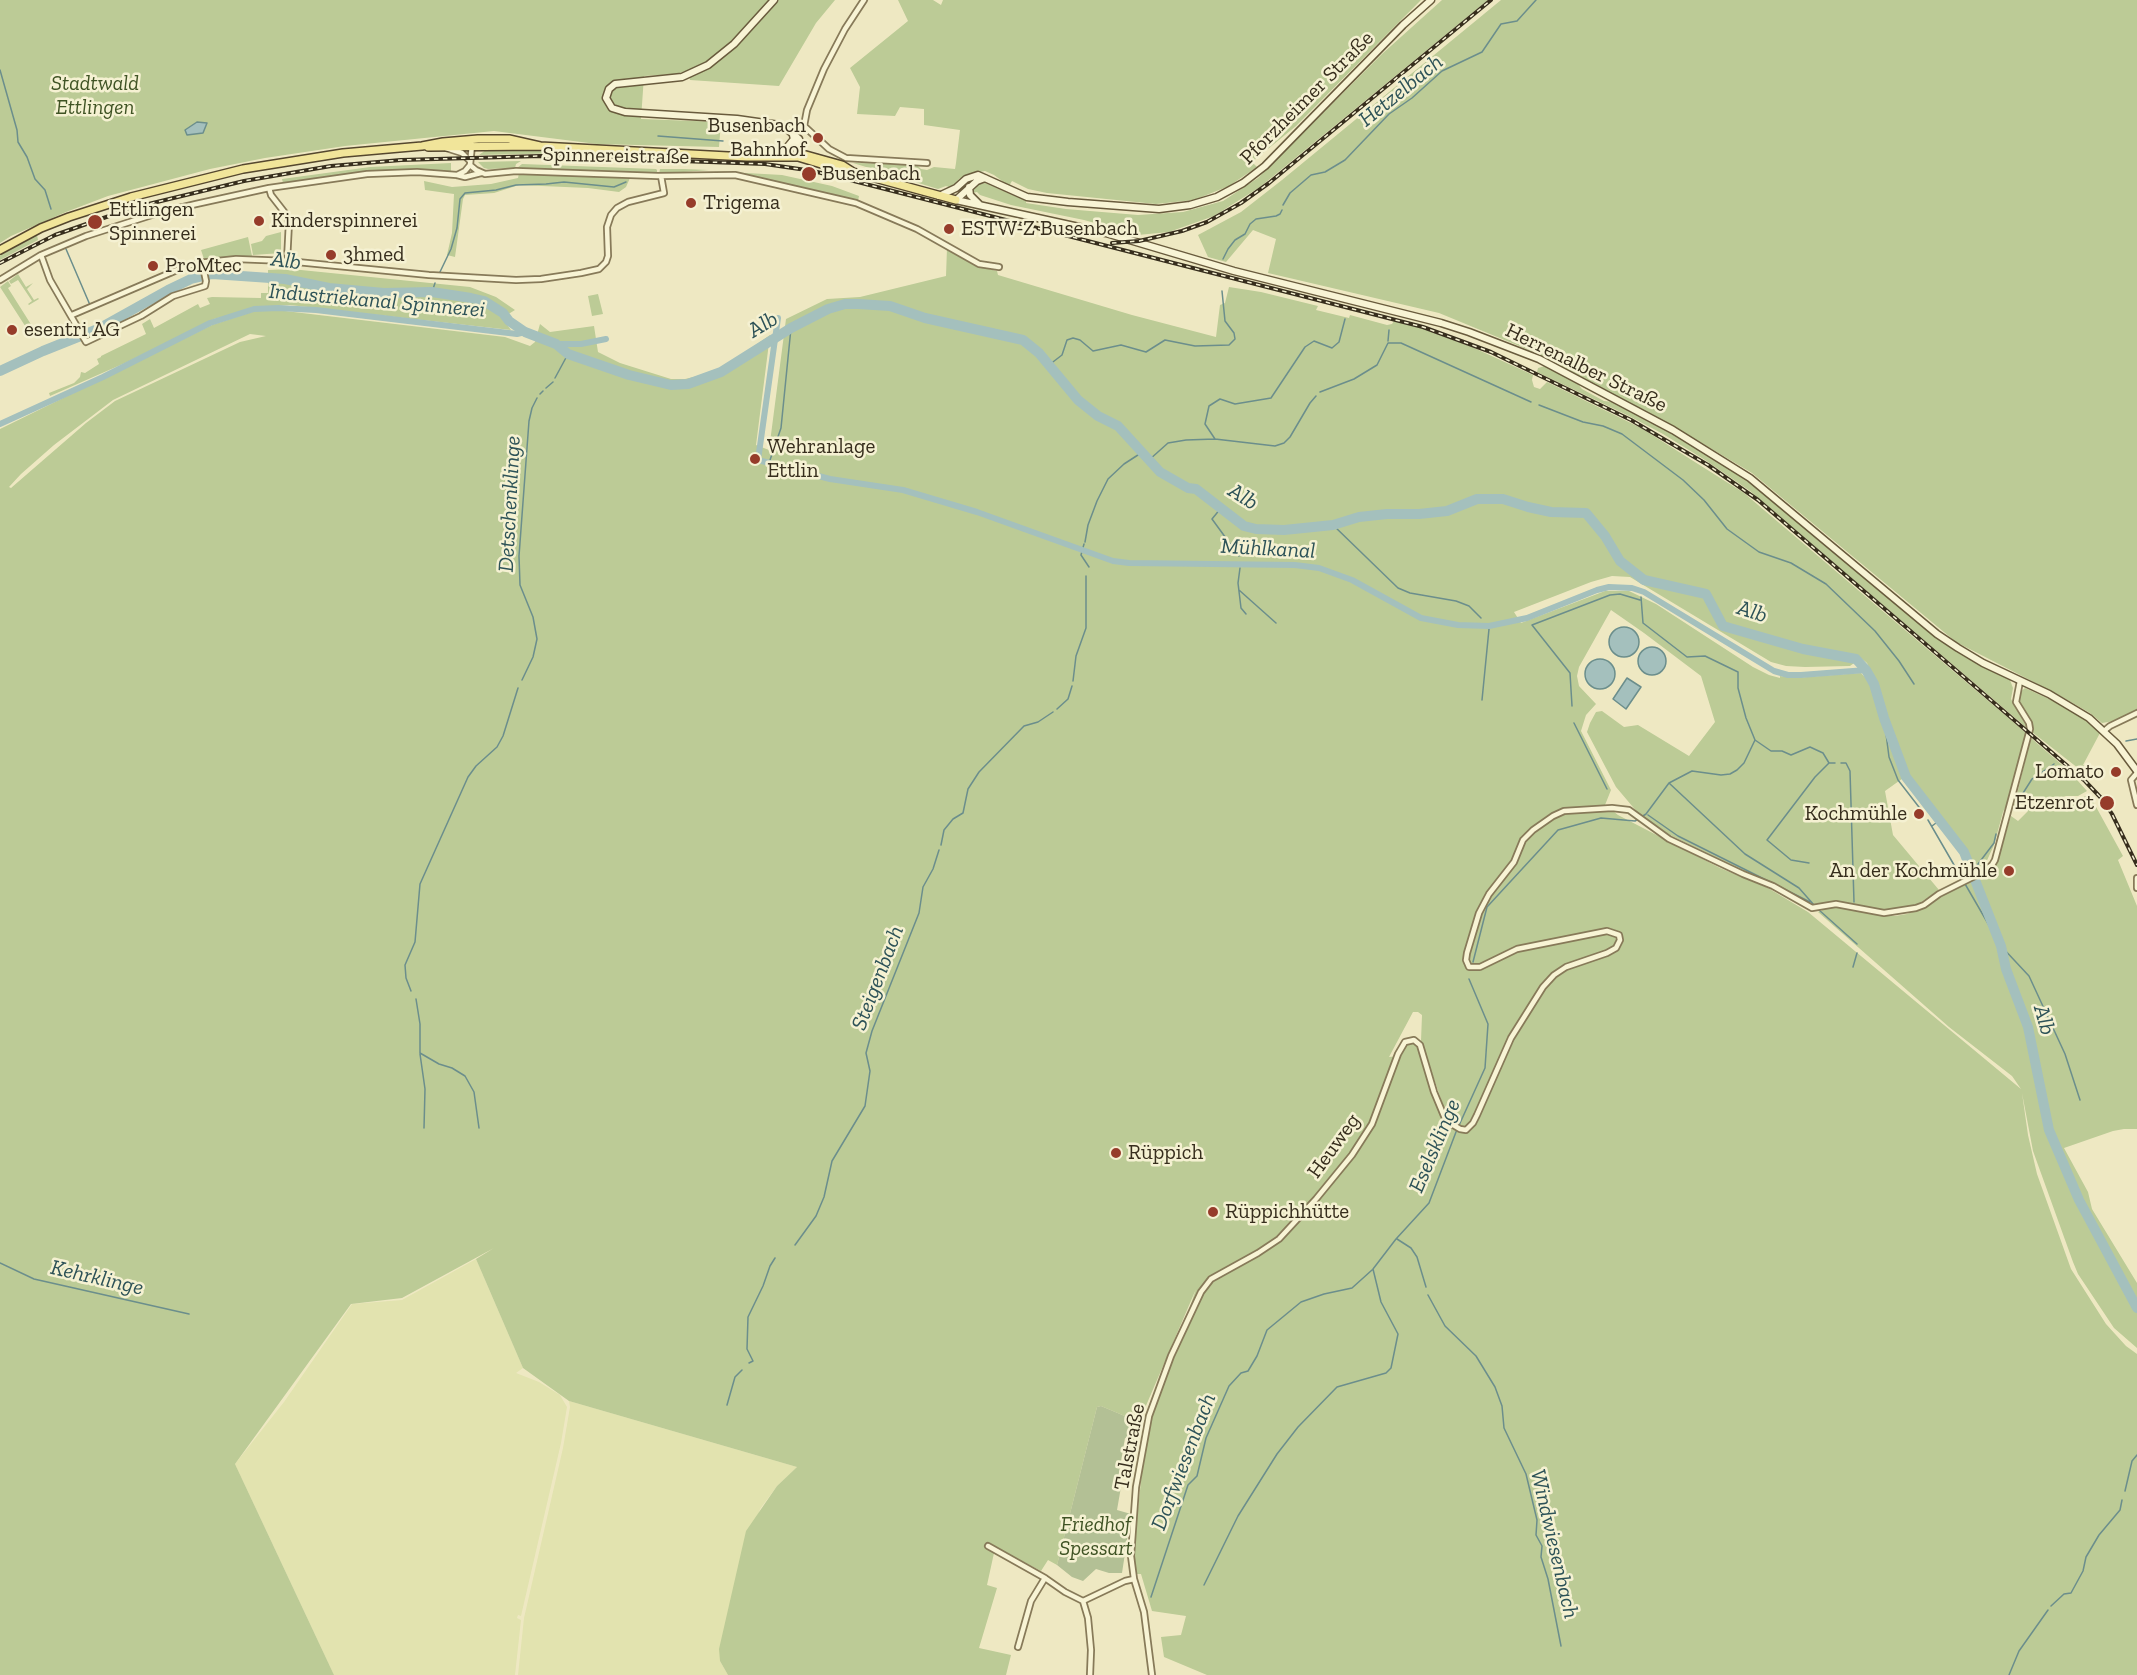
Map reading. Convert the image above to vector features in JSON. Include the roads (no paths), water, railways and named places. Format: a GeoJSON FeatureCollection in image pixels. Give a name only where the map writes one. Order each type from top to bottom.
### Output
{"type":"FeatureCollection","features":[{"type":"Feature","properties":{"kind":"main road","name":"Pforzheimer Straße"},"geometry":{"type":"LineString","coordinates":[[986,178],[1018,194],[1039,200],[1143,209],[1174,208],[1217,197],[1243,183],[1265,166],[1431,0]]}},
{"type":"Feature","properties":{"kind":"main road"},"geometry":{"type":"LineString","coordinates":[[772,2],[734,44],[708,65],[682,77],[615,84],[609,89],[606,98],[609,105],[619,111],[737,119],[779,125],[793,135],[795,153],[798,157]]}},
{"type":"Feature","properties":{"kind":"main road"},"geometry":{"type":"LineString","coordinates":[[780,156],[793,135]]}},
{"type":"Feature","properties":{"kind":"main road"},"geometry":{"type":"LineString","coordinates":[[0,250],[41,228],[69,217],[131,197],[243,169],[333,154],[473,139],[510,139],[540,146]]}},
{"type":"Feature","properties":{"kind":"main road"},"geometry":{"type":"LineString","coordinates":[[422,146],[472,148],[540,146]]}},
{"type":"Feature","properties":{"kind":"main road","name":"Herrenalber Straße"},"geometry":{"type":"LineString","coordinates":[[540,146],[747,157],[806,155],[825,159],[854,172],[939,196],[1106,233],[1234,271],[1441,323],[1539,359],[1673,430],[1722,459],[1771,494],[1937,634],[1983,663],[2072,706],[2104,731],[2125,753],[2137,772]]}},
{"type":"Feature","properties":{"kind":"main road"},"geometry":{"type":"LineString","coordinates":[[939,196],[956,188],[973,175],[986,178]]}},
{"type":"Feature","properties":{"kind":"main road"},"geometry":{"type":"LineString","coordinates":[[956,200],[969,187],[986,178]]}},
{"type":"Feature","properties":{"kind":"main road"},"geometry":{"type":"LineString","coordinates":[[969,187],[970,195],[981,206]]}},
{"type":"Feature","properties":{"kind":"main road"},"geometry":{"type":"LineString","coordinates":[[956,188],[956,200]]}},
{"type":"Feature","properties":{"kind":"street"},"geometry":{"type":"LineString","coordinates":[[793,135],[804,126],[807,110],[824,69],[845,29],[864,0]]}},
{"type":"Feature","properties":{"kind":"street"},"geometry":{"type":"LineString","coordinates":[[804,126],[829,149],[848,159],[927,164]]}},
{"type":"Feature","properties":{"kind":"street"},"geometry":{"type":"LineString","coordinates":[[457,175],[465,171],[470,163],[473,139]]}},
{"type":"Feature","properties":{"kind":"street"},"geometry":{"type":"LineString","coordinates":[[446,148],[462,153],[481,173]]}},
{"type":"Feature","properties":{"kind":"street","name":"Spinnereistraße"},"geometry":{"type":"LineString","coordinates":[[481,173],[516,171],[660,176],[735,175],[856,203],[917,229],[979,264],[999,267]]}},
{"type":"Feature","properties":{"kind":"street"},"geometry":{"type":"LineString","coordinates":[[0,280],[41,255],[86,236],[158,213],[269,188],[367,174],[405,172],[465,177],[481,173]]}},
{"type":"Feature","properties":{"kind":"street"},"geometry":{"type":"LineString","coordinates":[[72,315],[163,274],[236,259],[287,261],[429,275],[516,280],[581,273],[599,268],[606,262],[608,256],[607,227],[611,215],[617,208],[628,202],[664,193],[660,176]]}},
{"type":"Feature","properties":{"kind":"street"},"geometry":{"type":"LineString","coordinates":[[269,188],[271,195],[289,222],[287,261]]}},
{"type":"Feature","properties":{"kind":"street"},"geometry":{"type":"LineString","coordinates":[[41,255],[50,280],[86,342],[141,316],[173,296],[205,286],[203,265]]}},
{"type":"Feature","properties":{"kind":"street","name":"Heuweg"},"geometry":{"type":"LineString","coordinates":[[1218,1275],[1279,1239],[1316,1200],[1352,1155],[1372,1124],[1402,1044],[1411,1040],[1418,1042],[1441,1111],[1457,1128],[1466,1130],[1473,1123],[1511,1038],[1543,987],[1554,975],[1566,967],[1616,948],[1620,940],[1618,936],[1607,931],[1517,949],[1480,968],[1469,967],[1466,960],[1467,953],[1479,913],[1489,894],[1514,861],[1524,840],[1533,830],[1564,811],[1612,808],[1629,810],[1669,839],[1773,886],[1812,908],[1836,904],[1884,913],[1906,911],[1924,905],[1939,894],[1979,874],[1995,860],[2030,732],[2029,723],[2016,702],[2020,681]]}},
{"type":"Feature","properties":{"kind":"street"},"geometry":{"type":"LineString","coordinates":[[2104,731],[2137,713]]}},
{"type":"Feature","properties":{"kind":"street"},"geometry":{"type":"LineString","coordinates":[[2137,772],[2131,780],[2137,804]]}},
{"type":"Feature","properties":{"kind":"street"},"geometry":{"type":"LineString","coordinates":[[2137,878],[2137,888]]}},
{"type":"Feature","properties":{"kind":"street","name":"Talstraße"},"geometry":{"type":"LineString","coordinates":[[1152,1675],[1144,1612],[1134,1579],[1131,1556],[1136,1487],[1149,1416],[1171,1356],[1201,1292],[1211,1279],[1218,1275]]}},
{"type":"Feature","properties":{"kind":"street"},"geometry":{"type":"LineString","coordinates":[[988,1546],[1083,1601],[1088,1618],[1091,1650],[1090,1675]]}},
{"type":"Feature","properties":{"kind":"street"},"geometry":{"type":"LineString","coordinates":[[1018,1647],[1030,1601],[1045,1578]]}},
{"type":"Feature","properties":{"kind":"street"},"geometry":{"type":"LineString","coordinates":[[1083,1601],[1134,1579]]}},
{"type":"Feature","properties":{"kind":"water"},"geometry":{"type":"Polygon","coordinates":[[[197,122],[207,123],[203,133],[187,135],[185,130],[197,122]]]}},
{"type":"Feature","properties":{"kind":"water"},"geometry":{"type":"Polygon","coordinates":[[[1624,627],[1635,631],[1639,642],[1635,653],[1624,657],[1613,653],[1609,642],[1613,631],[1624,627]]]}},
{"type":"Feature","properties":{"kind":"water"},"geometry":{"type":"Polygon","coordinates":[[[1652,647],[1662,651],[1666,661],[1662,671],[1652,675],[1642,671],[1638,661],[1642,651],[1652,647]]]}},
{"type":"Feature","properties":{"kind":"water"},"geometry":{"type":"Polygon","coordinates":[[[1600,659],[1606,660],[1614,668],[1614,680],[1606,688],[1600,689],[1594,688],[1586,680],[1585,674],[1586,668],[1594,660],[1600,659]]]}},
{"type":"Feature","properties":{"kind":"water"},"geometry":{"type":"Polygon","coordinates":[[[1627,678],[1641,687],[1626,709],[1613,699],[1627,678]]]}},
{"type":"Feature","properties":{"kind":"waterway","name":"Hetzelbach"},"geometry":{"type":"LineString","coordinates":[[1283,205],[1290,193],[1311,175],[1325,172],[1345,160],[1389,114],[1412,98],[1442,71],[1482,52],[1501,24],[1517,21],[1536,0]]}},
{"type":"Feature","properties":{"kind":"waterway"},"geometry":{"type":"LineString","coordinates":[[0,70],[17,130],[18,142],[27,157],[35,179],[45,190],[51,209]]}},
{"type":"Feature","properties":{"kind":"waterway"},"geometry":{"type":"LineString","coordinates":[[658,136],[723,141]]}},
{"type":"Feature","properties":{"kind":"waterway"},"geometry":{"type":"LineString","coordinates":[[439,274],[451,249],[457,228],[460,199],[465,193],[496,190],[516,185],[564,182],[614,187],[626,182]]}},
{"type":"Feature","properties":{"kind":"waterway","name":"Hetzelbach"},"geometry":{"type":"LineString","coordinates":[[1223,259],[1235,240],[1245,234],[1250,224],[1256,219],[1276,216],[1282,210]]}},
{"type":"Feature","properties":{"kind":"waterway"},"geometry":{"type":"LineString","coordinates":[[66,249],[90,305]]}},
{"type":"Feature","properties":{"kind":"waterway","name":"Alb"},"geometry":{"type":"LineString","coordinates":[[0,371],[98,329],[191,279],[212,274],[285,279],[329,288],[384,293],[432,292],[484,301],[503,313],[509,321],[525,332],[556,344],[568,354],[629,375],[671,385],[688,384],[721,372],[791,328],[828,309],[845,304],[890,306],[925,318],[1023,340],[1039,353],[1078,400],[1098,416],[1118,426],[1160,472],[1188,488],[1196,489],[1244,526],[1284,530],[1333,525],[1359,517],[1447,511],[1477,499],[1503,499],[1551,512],[1586,513],[1605,536],[1620,561],[1644,580],[1706,594],[1723,626],[1803,649],[1856,659],[1866,670],[1874,684],[1906,777],[1964,852],[2001,946],[2006,969],[2028,1027],[2049,1130],[2079,1200],[2137,1308]]}},
{"type":"Feature","properties":{"kind":"waterway"},"geometry":{"type":"LineString","coordinates":[[432,292],[435,283]]}},
{"type":"Feature","properties":{"kind":"waterway","name":"Hetzelbach"},"geometry":{"type":"LineString","coordinates":[[1049,365],[1062,355],[1067,340],[1073,338],[1080,340],[1093,351],[1121,345],[1146,352],[1165,340],[1195,346],[1229,345],[1235,339],[1234,333],[1225,321],[1222,291]]}},
{"type":"Feature","properties":{"kind":"waterway","name":"Industriekanal Spinnerei"},"geometry":{"type":"LineString","coordinates":[[0,424],[103,377],[210,323],[254,309],[316,310],[517,334],[525,332]]}},
{"type":"Feature","properties":{"kind":"waterway","name":"Mühlkanal"},"geometry":{"type":"LineString","coordinates":[[778,318],[758,460],[830,479],[903,490],[977,512],[1113,561],[1295,565],[1319,568],[1352,580],[1421,618],[1458,625],[1489,626],[1527,618],[1597,590],[1609,587],[1632,588],[1644,592],[1774,671],[1788,675],[1801,675],[1866,670]]}},
{"type":"Feature","properties":{"kind":"waterway"},"geometry":{"type":"LineString","coordinates":[[1215,439],[1205,424],[1209,406],[1220,399],[1235,404],[1271,398],[1305,347],[1314,341],[1332,348],[1339,342],[1345,319]]}},
{"type":"Feature","properties":{"kind":"waterway","name":"Alb"},"geometry":{"type":"LineString","coordinates":[[96,323],[98,329]]}},
{"type":"Feature","properties":{"kind":"waterway"},"geometry":{"type":"LineString","coordinates":[[769,463],[781,428],[791,328]]}},
{"type":"Feature","properties":{"kind":"waterway"},"geometry":{"type":"LineString","coordinates":[[1388,341],[1389,330]]}},
{"type":"Feature","properties":{"kind":"waterway","name":"Industriekanal Spinnerei"},"geometry":{"type":"LineString","coordinates":[[556,344],[581,344],[606,339]]}},
{"type":"Feature","properties":{"kind":"waterway"},"geometry":{"type":"LineString","coordinates":[[1320,392],[1354,379],[1377,365],[1388,343],[1401,343],[1531,402]]}},
{"type":"Feature","properties":{"kind":"waterway"},"geometry":{"type":"LineString","coordinates":[[555,378],[568,354]]}},
{"type":"Feature","properties":{"kind":"waterway"},"geometry":{"type":"LineString","coordinates":[[546,388],[553,382]]}},
{"type":"Feature","properties":{"kind":"waterway"},"geometry":{"type":"LineString","coordinates":[[540,394],[543,391]]}},
{"type":"Feature","properties":{"kind":"waterway"},"geometry":{"type":"LineString","coordinates":[[1149,460],[1168,443],[1186,440],[1215,439],[1275,446],[1284,443],[1316,396]]}},
{"type":"Feature","properties":{"kind":"waterway","name":"Detschenklinge"},"geometry":{"type":"LineString","coordinates":[[522,680],[533,657],[537,639],[533,617],[520,585],[519,556],[529,421],[537,398]]}},
{"type":"Feature","properties":{"kind":"waterway"},"geometry":{"type":"LineString","coordinates":[[1539,405],[1622,434],[1683,480],[1704,500],[1727,529],[1759,552],[1791,563],[1826,584],[1875,631],[1914,684]]}},
{"type":"Feature","properties":{"kind":"waterway"},"geometry":{"type":"LineString","coordinates":[[1085,542],[1088,525],[1108,479],[1124,464],[1141,453]]}},
{"type":"Feature","properties":{"kind":"waterway"},"geometry":{"type":"LineString","coordinates":[[1221,508],[1212,519],[1239,556]]}},
{"type":"Feature","properties":{"kind":"waterway"},"geometry":{"type":"LineString","coordinates":[[1333,525],[1398,588],[1410,593],[1456,601],[1469,606],[1481,618]]}},
{"type":"Feature","properties":{"kind":"waterway"},"geometry":{"type":"LineString","coordinates":[[1084,544],[1081,555],[1089,567]]}},
{"type":"Feature","properties":{"kind":"waterway"},"geometry":{"type":"LineString","coordinates":[[1240,568],[1238,583],[1241,608],[1246,614]]}},
{"type":"Feature","properties":{"kind":"waterway","name":"Steigenbach"},"geometry":{"type":"LineString","coordinates":[[1073,681],[1076,656],[1086,628],[1086,576]]}},
{"type":"Feature","properties":{"kind":"waterway"},"geometry":{"type":"LineString","coordinates":[[1239,590],[1276,623]]}},
{"type":"Feature","properties":{"kind":"waterway"},"geometry":{"type":"LineString","coordinates":[[1572,706],[1570,673],[1532,625],[1610,595],[1620,594],[1640,600]]}},
{"type":"Feature","properties":{"kind":"waterway"},"geometry":{"type":"LineString","coordinates":[[1641,597],[1643,623],[1687,657],[1705,656],[1738,672],[1738,688],[1755,740],[1771,751],[1782,751],[1791,755],[1810,747],[1823,753],[1829,763],[1835,763]]}},
{"type":"Feature","properties":{"kind":"waterway"},"geometry":{"type":"LineString","coordinates":[[1482,700],[1489,629]]}},
{"type":"Feature","properties":{"kind":"waterway","name":"Steigenbach"},"geometry":{"type":"LineString","coordinates":[[1057,709],[1068,699],[1072,686]]}},
{"type":"Feature","properties":{"kind":"waterway"},"geometry":{"type":"LineString","coordinates":[[411,991],[406,978],[405,965],[415,942],[420,884],[468,777],[476,766],[497,747],[503,736],[518,688]]}},
{"type":"Feature","properties":{"kind":"waterway","name":"Steigenbach"},"geometry":{"type":"LineString","coordinates":[[941,845],[944,830],[953,819],[963,813],[968,789],[979,772],[1024,726],[1038,722],[1053,712]]}},
{"type":"Feature","properties":{"kind":"waterway"},"geometry":{"type":"LineString","coordinates":[[1884,718],[1889,757],[1898,780],[1922,811]]}},
{"type":"Feature","properties":{"kind":"waterway"},"geometry":{"type":"LineString","coordinates":[[1574,723],[1607,789]]}},
{"type":"Feature","properties":{"kind":"waterway"},"geometry":{"type":"LineString","coordinates":[[2126,741],[2137,739]]}},
{"type":"Feature","properties":{"kind":"waterway","name":"Eselsklinge"},"geometry":{"type":"LineString","coordinates":[[1473,962],[1487,907],[1558,830],[1601,818],[1635,821],[1646,814],[1669,783],[1692,771],[1721,775],[1737,770],[1744,763],[1755,740]]}},
{"type":"Feature","properties":{"kind":"waterway"},"geometry":{"type":"LineString","coordinates":[[1809,863],[1791,860],[1767,840],[1815,777],[1829,763]]}},
{"type":"Feature","properties":{"kind":"waterway"},"geometry":{"type":"LineString","coordinates":[[1841,763],[1846,763],[1850,771],[1854,902]]}},
{"type":"Feature","properties":{"kind":"waterway"},"geometry":{"type":"LineString","coordinates":[[2018,801],[2032,779],[2054,764]]}},
{"type":"Feature","properties":{"kind":"waterway"},"geometry":{"type":"LineString","coordinates":[[1669,783],[1745,854],[1799,888],[1814,905]]}},
{"type":"Feature","properties":{"kind":"waterway"},"geometry":{"type":"LineString","coordinates":[[1648,815],[1678,836],[1810,902]]}},
{"type":"Feature","properties":{"kind":"waterway"},"geometry":{"type":"LineString","coordinates":[[1928,820],[2001,946],[2029,976],[2065,1054],[2080,1100]]}},
{"type":"Feature","properties":{"kind":"waterway"},"geometry":{"type":"LineString","coordinates":[[1932,826],[1940,820]]}},
{"type":"Feature","properties":{"kind":"waterway"},"geometry":{"type":"LineString","coordinates":[[1972,872],[1994,843],[1996,834]]}},
{"type":"Feature","properties":{"kind":"waterway","name":"Steigenbach"},"geometry":{"type":"LineString","coordinates":[[795,1245],[816,1216],[824,1197],[832,1161],[865,1106],[870,1071],[866,1053],[872,1031],[919,913],[923,887],[933,869],[939,850]]}},
{"type":"Feature","properties":{"kind":"waterway"},"geometry":{"type":"LineString","coordinates":[[1819,910],[1857,944]]}},
{"type":"Feature","properties":{"kind":"waterway"},"geometry":{"type":"LineString","coordinates":[[1853,967],[1857,953]]}},
{"type":"Feature","properties":{"kind":"waterway","name":"Eselsklinge"},"geometry":{"type":"LineString","coordinates":[[1204,1585],[1238,1516],[1277,1454],[1298,1427],[1337,1387],[1386,1373],[1391,1368],[1398,1334],[1381,1302],[1373,1269],[1396,1239],[1429,1203],[1456,1132],[1485,1068],[1488,1024],[1469,979]]}},
{"type":"Feature","properties":{"kind":"waterway"},"geometry":{"type":"LineString","coordinates":[[416,999],[420,1024],[420,1053],[465,1076],[474,1092],[479,1128]]}},
{"type":"Feature","properties":{"kind":"waterway"},"geometry":{"type":"LineString","coordinates":[[420,1054],[425,1089],[424,1128]]}},
{"type":"Feature","properties":{"kind":"waterway","name":"Windwiesenbach"},"geometry":{"type":"LineString","coordinates":[[1397,1239],[1411,1248],[1417,1257],[1426,1287]]}},
{"type":"Feature","properties":{"kind":"waterway","name":"Steigenbach"},"geometry":{"type":"LineString","coordinates":[[749,1363],[753,1361],[747,1349],[748,1317],[775,1258]]}},
{"type":"Feature","properties":{"kind":"waterway","name":"Kehrklinge"},"geometry":{"type":"LineString","coordinates":[[0,1263],[34,1279],[189,1314]]}},
{"type":"Feature","properties":{"kind":"waterway","name":"Dorfwiesenbach"},"geometry":{"type":"LineString","coordinates":[[1151,1597],[1188,1485],[1197,1476],[1206,1438],[1229,1386],[1241,1373],[1248,1371],[1257,1356],[1267,1330],[1301,1302],[1352,1288],[1372,1270]]}},
{"type":"Feature","properties":{"kind":"waterway","name":"Windwiesenbach"},"geometry":{"type":"LineString","coordinates":[[1428,1295],[1445,1326],[1476,1356],[1495,1387],[1502,1406],[1504,1428],[1526,1474],[1537,1520],[1536,1535],[1542,1546],[1541,1557],[1548,1579],[1561,1646]]}},
{"type":"Feature","properties":{"kind":"waterway","name":"Steigenbach"},"geometry":{"type":"LineString","coordinates":[[727,1405],[735,1377],[742,1370]]}},
{"type":"Feature","properties":{"kind":"waterway"},"geometry":{"type":"LineString","coordinates":[[2125,1491],[2132,1461],[2137,1455]]}},
{"type":"Feature","properties":{"kind":"waterway"},"geometry":{"type":"LineString","coordinates":[[2051,1606],[2064,1594],[2071,1593],[2083,1571],[2086,1557],[2099,1535],[2120,1510],[2122,1500]]}},
{"type":"Feature","properties":{"kind":"waterway"},"geometry":{"type":"LineString","coordinates":[[2009,1675],[2019,1651],[2048,1610]]}},
{"type":"Feature","properties":{"kind":"railway"},"geometry":{"type":"LineString","coordinates":[[1112,243],[1139,241],[1182,231],[1207,222],[1241,203],[1269,183],[1491,0]]}},
{"type":"Feature","properties":{"kind":"railway"},"geometry":{"type":"LineString","coordinates":[[0,263],[55,235],[132,208],[244,181],[331,166],[401,160],[541,156],[765,164],[813,171],[846,179],[1423,327],[1491,352],[1631,420],[1708,465],[1758,500],[2085,781],[2103,800],[2112,814],[2137,865]]}},
{"type":"Feature","properties":{"kind":"place","name":"Busenbach Bahnhof"},"geometry":{"type":"Point","coordinates":[818,138]}},
{"type":"Feature","properties":{"kind":"place","name":"Busenbach"},"geometry":{"type":"Point","coordinates":[809,174]}},
{"type":"Feature","properties":{"kind":"place","name":"Trigema"},"geometry":{"type":"Point","coordinates":[691,203]}},
{"type":"Feature","properties":{"kind":"place","name":"Kinderspinnerei"},"geometry":{"type":"Point","coordinates":[259,221]}},
{"type":"Feature","properties":{"kind":"place","name":"Ettlingen Spinnerei"},"geometry":{"type":"Point","coordinates":[95,222]}},
{"type":"Feature","properties":{"kind":"place","name":"ESTW-Z Busenbach"},"geometry":{"type":"Point","coordinates":[949,229]}},
{"type":"Feature","properties":{"kind":"place","name":"3hmed"},"geometry":{"type":"Point","coordinates":[331,255]}},
{"type":"Feature","properties":{"kind":"place","name":"ProMtec"},"geometry":{"type":"Point","coordinates":[153,266]}},
{"type":"Feature","properties":{"kind":"place","name":"esentri AG"},"geometry":{"type":"Point","coordinates":[12,330]}},
{"type":"Feature","properties":{"kind":"place","name":"Wehranlage Ettlin"},"geometry":{"type":"Point","coordinates":[755,459]}},
{"type":"Feature","properties":{"kind":"place","name":"Lomato"},"geometry":{"type":"Point","coordinates":[2116,772]}},
{"type":"Feature","properties":{"kind":"place","name":"Etzenrot"},"geometry":{"type":"Point","coordinates":[2107,803]}},
{"type":"Feature","properties":{"kind":"place","name":"Kochmühle"},"geometry":{"type":"Point","coordinates":[1919,814]}},
{"type":"Feature","properties":{"kind":"place","name":"An der Kochmühle"},"geometry":{"type":"Point","coordinates":[2009,871]}},
{"type":"Feature","properties":{"kind":"place","name":"Rüppich"},"geometry":{"type":"Point","coordinates":[1116,1153]}},
{"type":"Feature","properties":{"kind":"place","name":"Rüppichhütte"},"geometry":{"type":"Point","coordinates":[1213,1212]}},
{"type":"Feature","properties":{"kind":"park label","name":"Stadtwald Ettlingen"},"geometry":{"type":"Point","coordinates":[95,96]}},
{"type":"Feature","properties":{"kind":"park label","name":"Friedhof Spessart"},"geometry":{"type":"Point","coordinates":[1096,1537]}}]}
